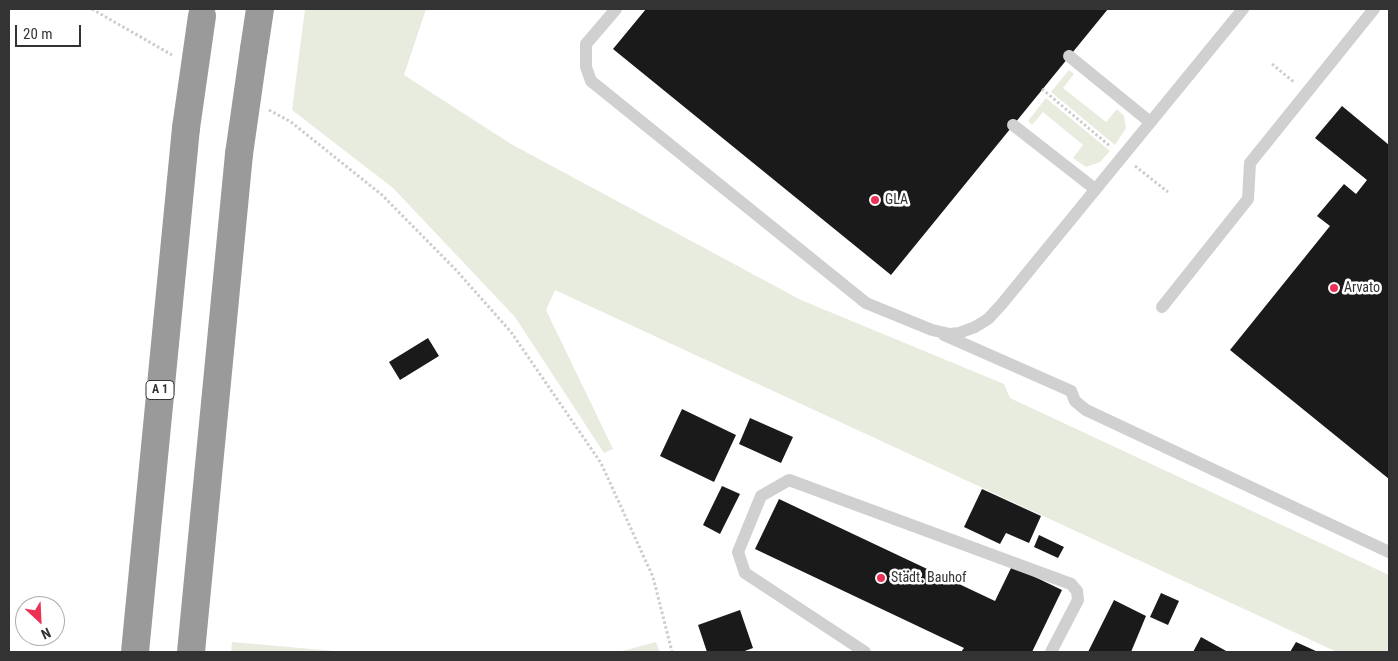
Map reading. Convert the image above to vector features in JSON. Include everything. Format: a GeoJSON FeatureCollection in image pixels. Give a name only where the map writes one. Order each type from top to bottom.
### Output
{"type":"FeatureCollection","features":[{"type":"Feature","properties":{"kind":"highway"},"geometry":{"type":"LineString","coordinates":[[191,652],[240,154],[260,9]]}},
{"type":"Feature","properties":{"kind":"highway","name":"A 1"},"geometry":{"type":"LineString","coordinates":[[135,652],[186,128],[202,13]]}},
{"type":"Feature","properties":{"kind":"lane"},"geometry":{"type":"LineString","coordinates":[[616,9],[586,44],[586,67],[591,81],[866,302],[1071,391],[1075,401],[1086,410],[1389,552]]}},
{"type":"Feature","properties":{"kind":"lane"},"geometry":{"type":"LineString","coordinates":[[932,330],[959,333],[988,319],[1243,9]]}},
{"type":"Feature","properties":{"kind":"lane"},"geometry":{"type":"LineString","coordinates":[[1162,307],[1248,199],[1250,163],[1374,9]]}},
{"type":"Feature","properties":{"kind":"lane"},"geometry":{"type":"LineString","coordinates":[[1069,56],[1150,122]]}},
{"type":"Feature","properties":{"kind":"lane"},"geometry":{"type":"LineString","coordinates":[[1013,125],[1095,190]]}},
{"type":"Feature","properties":{"kind":"lane"},"geometry":{"type":"LineString","coordinates":[[865,652],[745,573],[738,552],[761,496],[789,480],[1072,584],[1077,591],[1078,600],[1051,652]]}},
{"type":"Feature","properties":{"kind":"path"},"geometry":{"type":"LineString","coordinates":[[92,9],[175,56]]}},
{"type":"Feature","properties":{"kind":"path"},"geometry":{"type":"LineString","coordinates":[[1272,64],[1306,92]]}},
{"type":"Feature","properties":{"kind":"path"},"geometry":{"type":"LineString","coordinates":[[1042,89],[1168,192]]}},
{"type":"Feature","properties":{"kind":"path"},"geometry":{"type":"LineString","coordinates":[[266,108],[291,122],[382,195],[456,270],[511,332],[601,463],[653,577],[672,652]]}},
{"type":"Feature","properties":{"kind":"shaded area"},"geometry":{"type":"Polygon","coordinates":[[[305,9],[426,9],[404,75],[511,144],[801,300],[1004,384],[1010,398],[1389,575],[1389,652],[1337,652],[555,290],[546,310],[613,449],[604,453],[515,317],[393,188],[292,110],[305,9]]]}},
{"type":"Feature","properties":{"kind":"shaded area"},"geometry":{"type":"Polygon","coordinates":[[[1069,70],[1074,74],[1063,88],[1106,122],[1117,109],[1124,116],[1126,128],[1115,145],[1051,92],[1069,70]]]}},
{"type":"Feature","properties":{"kind":"shaded area"},"geometry":{"type":"Polygon","coordinates":[[[1046,98],[1110,151],[1100,162],[1086,167],[1073,158],[1083,145],[1043,112],[1032,125],[1028,121],[1046,98]]]}},
{"type":"Feature","properties":{"kind":"shaded area"},"geometry":{"type":"Polygon","coordinates":[[[232,642],[346,652],[231,652],[232,642]]]}},
{"type":"Feature","properties":{"kind":"shaded area"},"geometry":{"type":"Polygon","coordinates":[[[656,642],[660,652],[618,652],[656,642]]]}},
{"type":"Feature","properties":{"kind":"building","name":"GLA"},"geometry":{"type":"Polygon","coordinates":[[[646,9],[1108,9],[891,275],[613,49],[646,9]]]}},
{"type":"Feature","properties":{"kind":"building","name":"Arvato"},"geometry":{"type":"Polygon","coordinates":[[[1342,106],[1389,145],[1389,479],[1230,350],[1330,226],[1317,216],[1344,184],[1356,194],[1367,180],[1315,138],[1342,106]]]}},
{"type":"Feature","properties":{"kind":"building"},"geometry":{"type":"Polygon","coordinates":[[[428,338],[439,356],[400,380],[389,362],[428,338]]]}},
{"type":"Feature","properties":{"kind":"building"},"geometry":{"type":"Polygon","coordinates":[[[682,409],[736,435],[714,482],[660,456],[682,409]]]}},
{"type":"Feature","properties":{"kind":"building"},"geometry":{"type":"Polygon","coordinates":[[[750,418],[793,437],[781,463],[739,444],[750,418]]]}},
{"type":"Feature","properties":{"kind":"building"},"geometry":{"type":"Polygon","coordinates":[[[722,486],[740,494],[720,534],[703,525],[722,486]]]}},
{"type":"Feature","properties":{"kind":"building"},"geometry":{"type":"Polygon","coordinates":[[[982,489],[1041,516],[1029,543],[1006,533],[1000,544],[964,527],[982,489]]]}},
{"type":"Feature","properties":{"kind":"building","name":"Städt. Bauhof"},"geometry":{"type":"Polygon","coordinates":[[[779,499],[995,601],[1012,566],[1062,590],[1032,652],[961,652],[964,648],[755,549],[779,499]]]}},
{"type":"Feature","properties":{"kind":"building"},"geometry":{"type":"Polygon","coordinates":[[[1039,535],[1064,547],[1058,558],[1034,547],[1039,535]]]}},
{"type":"Feature","properties":{"kind":"building"},"geometry":{"type":"Polygon","coordinates":[[[1161,593],[1179,601],[1168,625],[1150,617],[1161,593]]]}},
{"type":"Feature","properties":{"kind":"building"},"geometry":{"type":"Polygon","coordinates":[[[1114,600],[1146,616],[1131,652],[1088,652],[1114,600]]]}},
{"type":"Feature","properties":{"kind":"building"},"geometry":{"type":"Polygon","coordinates":[[[740,610],[753,648],[742,652],[707,652],[698,625],[740,610]]]}},
{"type":"Feature","properties":{"kind":"building"},"geometry":{"type":"Polygon","coordinates":[[[1201,637],[1228,652],[1193,652],[1201,637]]]}},
{"type":"Feature","properties":{"kind":"building"},"geometry":{"type":"Polygon","coordinates":[[[1296,642],[1318,652],[1290,652],[1296,642]]]}},
{"type":"Feature","properties":{"kind":"place","name":"GLA"},"geometry":{"type":"Point","coordinates":[875,200]}},
{"type":"Feature","properties":{"kind":"place","name":"Arvato"},"geometry":{"type":"Point","coordinates":[1334,288]}},
{"type":"Feature","properties":{"kind":"place","name":"Städt. Bauhof"},"geometry":{"type":"Point","coordinates":[881,578]}}]}
